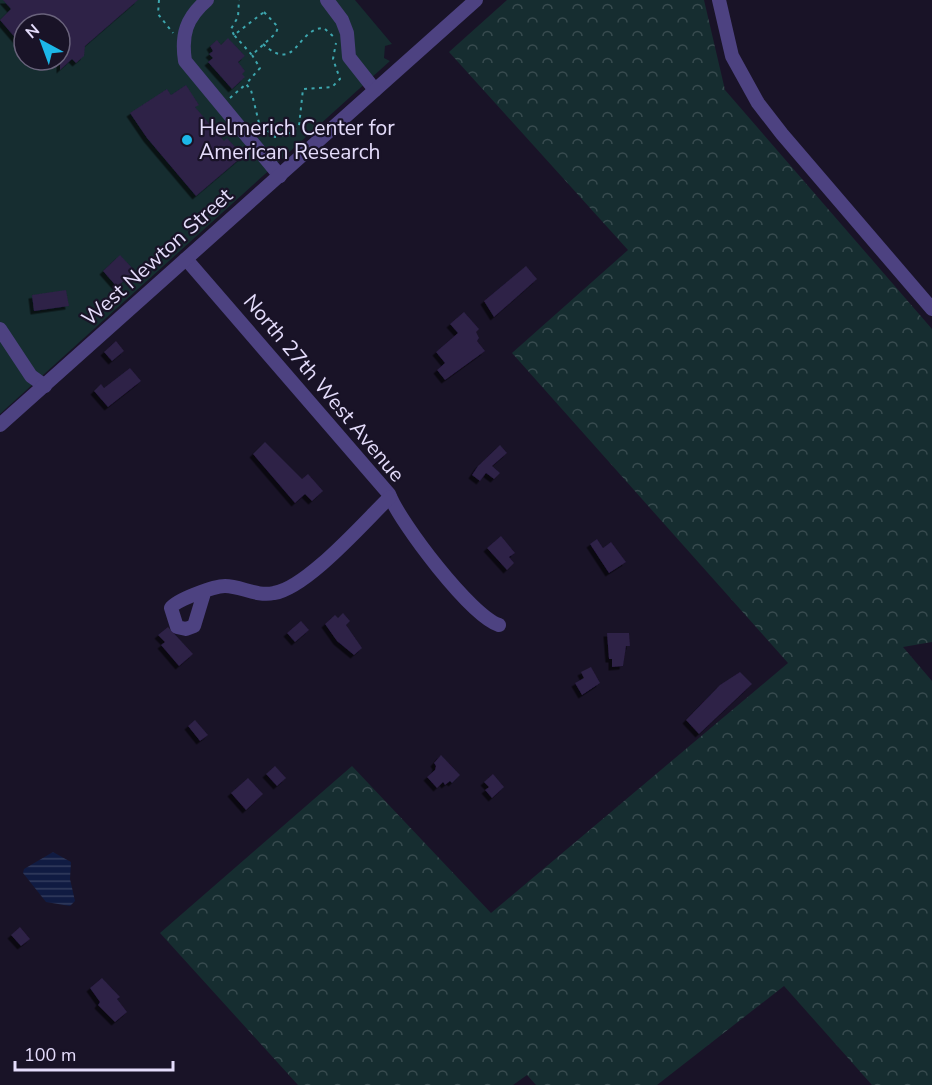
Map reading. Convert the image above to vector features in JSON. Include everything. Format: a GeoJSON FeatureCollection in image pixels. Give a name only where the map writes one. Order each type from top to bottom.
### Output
{"type":"FeatureCollection","features":[{"type":"Feature","properties":{"kind":"street"},"geometry":{"type":"LineString","coordinates":[[207,0],[188,21],[182,40],[185,61],[280,176]]}},
{"type":"Feature","properties":{"kind":"street"},"geometry":{"type":"LineString","coordinates":[[327,0],[342,20],[347,33],[349,57],[375,90]]}},
{"type":"Feature","properties":{"kind":"street","name":"West Newton Street"},"geometry":{"type":"LineString","coordinates":[[0,425],[476,0]]}},
{"type":"Feature","properties":{"kind":"street"},"geometry":{"type":"LineString","coordinates":[[719,0],[732,56],[758,103],[932,309]]}},
{"type":"Feature","properties":{"kind":"street","name":"North 27th West Avenue"},"geometry":{"type":"LineString","coordinates":[[186,259],[331,424],[390,497],[410,530],[435,561],[483,615],[490,622],[499,626]]}},
{"type":"Feature","properties":{"kind":"street"},"geometry":{"type":"LineString","coordinates":[[0,329],[32,376],[45,386]]}},
{"type":"Feature","properties":{"kind":"street"},"geometry":{"type":"LineString","coordinates":[[204,593],[226,586],[272,594],[285,591],[313,570],[390,497]]}},
{"type":"Feature","properties":{"kind":"path"},"geometry":{"type":"LineString","coordinates":[[159,0],[158,14],[173,32],[177,42]]}},
{"type":"Feature","properties":{"kind":"path"},"geometry":{"type":"LineString","coordinates":[[222,106],[258,73],[260,68],[231,29],[238,17],[239,0]]}},
{"type":"Feature","properties":{"kind":"path"},"geometry":{"type":"LineString","coordinates":[[234,35],[264,12],[278,27],[276,33],[252,55]]}},
{"type":"Feature","properties":{"kind":"path"},"geometry":{"type":"LineString","coordinates":[[246,84],[251,90],[258,123],[275,137],[287,135],[299,126],[303,89],[332,87],[340,79],[333,58],[336,40],[324,28],[315,28],[290,54],[271,52],[263,44]]}},
{"type":"Feature","properties":{"kind":"green space"},"geometry":{"type":"Polygon","coordinates":[[[0,0],[355,0],[392,44],[385,46],[384,58],[390,61],[0,414],[0,0]]]}},
{"type":"Feature","properties":{"kind":"green space"},"geometry":{"type":"Polygon","coordinates":[[[507,0],[704,0],[725,90],[932,329],[932,642],[903,647],[932,681],[932,1085],[872,1085],[784,986],[657,1085],[536,1085],[527,1075],[513,1085],[298,1085],[160,933],[352,766],[491,913],[788,663],[512,353],[628,250],[449,52],[507,0]]]}},
{"type":"Feature","properties":{"kind":"water"},"geometry":{"type":"Polygon","coordinates":[[[53,852],[71,862],[70,879],[75,901],[70,906],[46,902],[23,873],[24,869],[53,852]]]}},
{"type":"Feature","properties":{"kind":"building"},"geometry":{"type":"Polygon","coordinates":[[[3,0],[138,0],[85,46],[84,56],[76,63],[72,59],[72,12],[12,12],[12,34],[0,20],[11,9],[3,0]]]}},
{"type":"Feature","properties":{"kind":"building"},"geometry":{"type":"Polygon","coordinates":[[[228,38],[245,56],[238,62],[245,71],[242,74],[245,77],[232,89],[208,62],[213,58],[209,54],[213,51],[210,46],[217,40],[221,45],[228,38]]]}},
{"type":"Feature","properties":{"kind":"building","name":"Helmerich Center for American Research"},"geometry":{"type":"Polygon","coordinates":[[[186,85],[199,105],[195,107],[224,141],[227,138],[243,156],[196,196],[147,138],[130,113],[167,89],[171,95],[186,85]]]}},
{"type":"Feature","properties":{"kind":"building"},"geometry":{"type":"Polygon","coordinates":[[[120,255],[135,271],[117,287],[103,271],[120,255]]]}},
{"type":"Feature","properties":{"kind":"building"},"geometry":{"type":"Polygon","coordinates":[[[526,266],[537,279],[494,317],[484,301],[526,266]]]}},
{"type":"Feature","properties":{"kind":"building"},"geometry":{"type":"Polygon","coordinates":[[[66,290],[69,306],[34,311],[32,295],[66,290]]]}},
{"type":"Feature","properties":{"kind":"building"},"geometry":{"type":"Polygon","coordinates":[[[464,312],[479,329],[476,332],[479,338],[477,341],[485,351],[445,380],[437,370],[445,363],[436,352],[458,333],[450,324],[464,312]]]}},
{"type":"Feature","properties":{"kind":"building"},"geometry":{"type":"Polygon","coordinates":[[[116,341],[124,351],[112,361],[104,352],[116,341]]]}},
{"type":"Feature","properties":{"kind":"building"},"geometry":{"type":"Polygon","coordinates":[[[130,368],[141,381],[108,407],[94,391],[101,384],[104,388],[130,368]]]}},
{"type":"Feature","properties":{"kind":"building"},"geometry":{"type":"Polygon","coordinates":[[[265,442],[302,479],[308,474],[323,491],[312,501],[305,494],[295,503],[253,454],[265,442]]]}},
{"type":"Feature","properties":{"kind":"building"},"geometry":{"type":"Polygon","coordinates":[[[500,445],[507,453],[492,466],[500,473],[494,479],[486,473],[480,481],[472,475],[500,445]]]}},
{"type":"Feature","properties":{"kind":"building"},"geometry":{"type":"Polygon","coordinates":[[[501,536],[515,553],[509,557],[514,563],[507,570],[487,548],[501,536]]]}},
{"type":"Feature","properties":{"kind":"building"},"geometry":{"type":"Polygon","coordinates":[[[597,539],[603,548],[611,542],[626,562],[609,573],[590,544],[597,539]]]}},
{"type":"Feature","properties":{"kind":"building"},"geometry":{"type":"Polygon","coordinates":[[[343,613],[350,621],[346,625],[362,648],[354,655],[337,641],[325,624],[335,615],[338,618],[343,613]]]}},
{"type":"Feature","properties":{"kind":"building"},"geometry":{"type":"Polygon","coordinates":[[[301,621],[309,630],[295,642],[287,633],[301,621]]]}},
{"type":"Feature","properties":{"kind":"building"},"geometry":{"type":"Polygon","coordinates":[[[168,627],[193,654],[179,666],[161,645],[165,642],[158,635],[168,627]]]}},
{"type":"Feature","properties":{"kind":"building"},"geometry":{"type":"Polygon","coordinates":[[[607,633],[629,633],[630,646],[626,646],[623,666],[612,667],[612,659],[609,659],[607,633]]]}},
{"type":"Feature","properties":{"kind":"building"},"geometry":{"type":"Polygon","coordinates":[[[591,667],[600,683],[582,695],[575,683],[584,678],[581,672],[591,667]]]}},
{"type":"Feature","properties":{"kind":"building"},"geometry":{"type":"Polygon","coordinates":[[[740,672],[752,684],[699,734],[686,720],[720,685],[740,672]]]}},
{"type":"Feature","properties":{"kind":"building"},"geometry":{"type":"Polygon","coordinates":[[[195,720],[208,735],[200,741],[188,726],[195,720]]]}},
{"type":"Feature","properties":{"kind":"building"},"geometry":{"type":"Polygon","coordinates":[[[441,755],[460,775],[452,783],[450,781],[445,785],[443,782],[437,788],[427,777],[435,770],[434,763],[441,755]]]}},
{"type":"Feature","properties":{"kind":"building"},"geometry":{"type":"Polygon","coordinates":[[[275,766],[286,778],[277,786],[266,774],[275,766]]]}},
{"type":"Feature","properties":{"kind":"building"},"geometry":{"type":"Polygon","coordinates":[[[493,774],[504,787],[492,798],[485,790],[489,787],[484,782],[493,774]]]}},
{"type":"Feature","properties":{"kind":"building"},"geometry":{"type":"Polygon","coordinates":[[[248,778],[263,794],[246,810],[231,793],[248,778]]]}},
{"type":"Feature","properties":{"kind":"building"},"geometry":{"type":"Polygon","coordinates":[[[20,927],[30,939],[21,946],[11,935],[20,927]]]}},
{"type":"Feature","properties":{"kind":"building"},"geometry":{"type":"Polygon","coordinates":[[[102,978],[120,997],[117,999],[127,1012],[115,1022],[98,1005],[100,1002],[90,988],[102,978]]]}},
{"type":"Feature","properties":{"kind":"place","name":"Helmerich Center for American Research"},"geometry":{"type":"Point","coordinates":[187,140]}}]}
